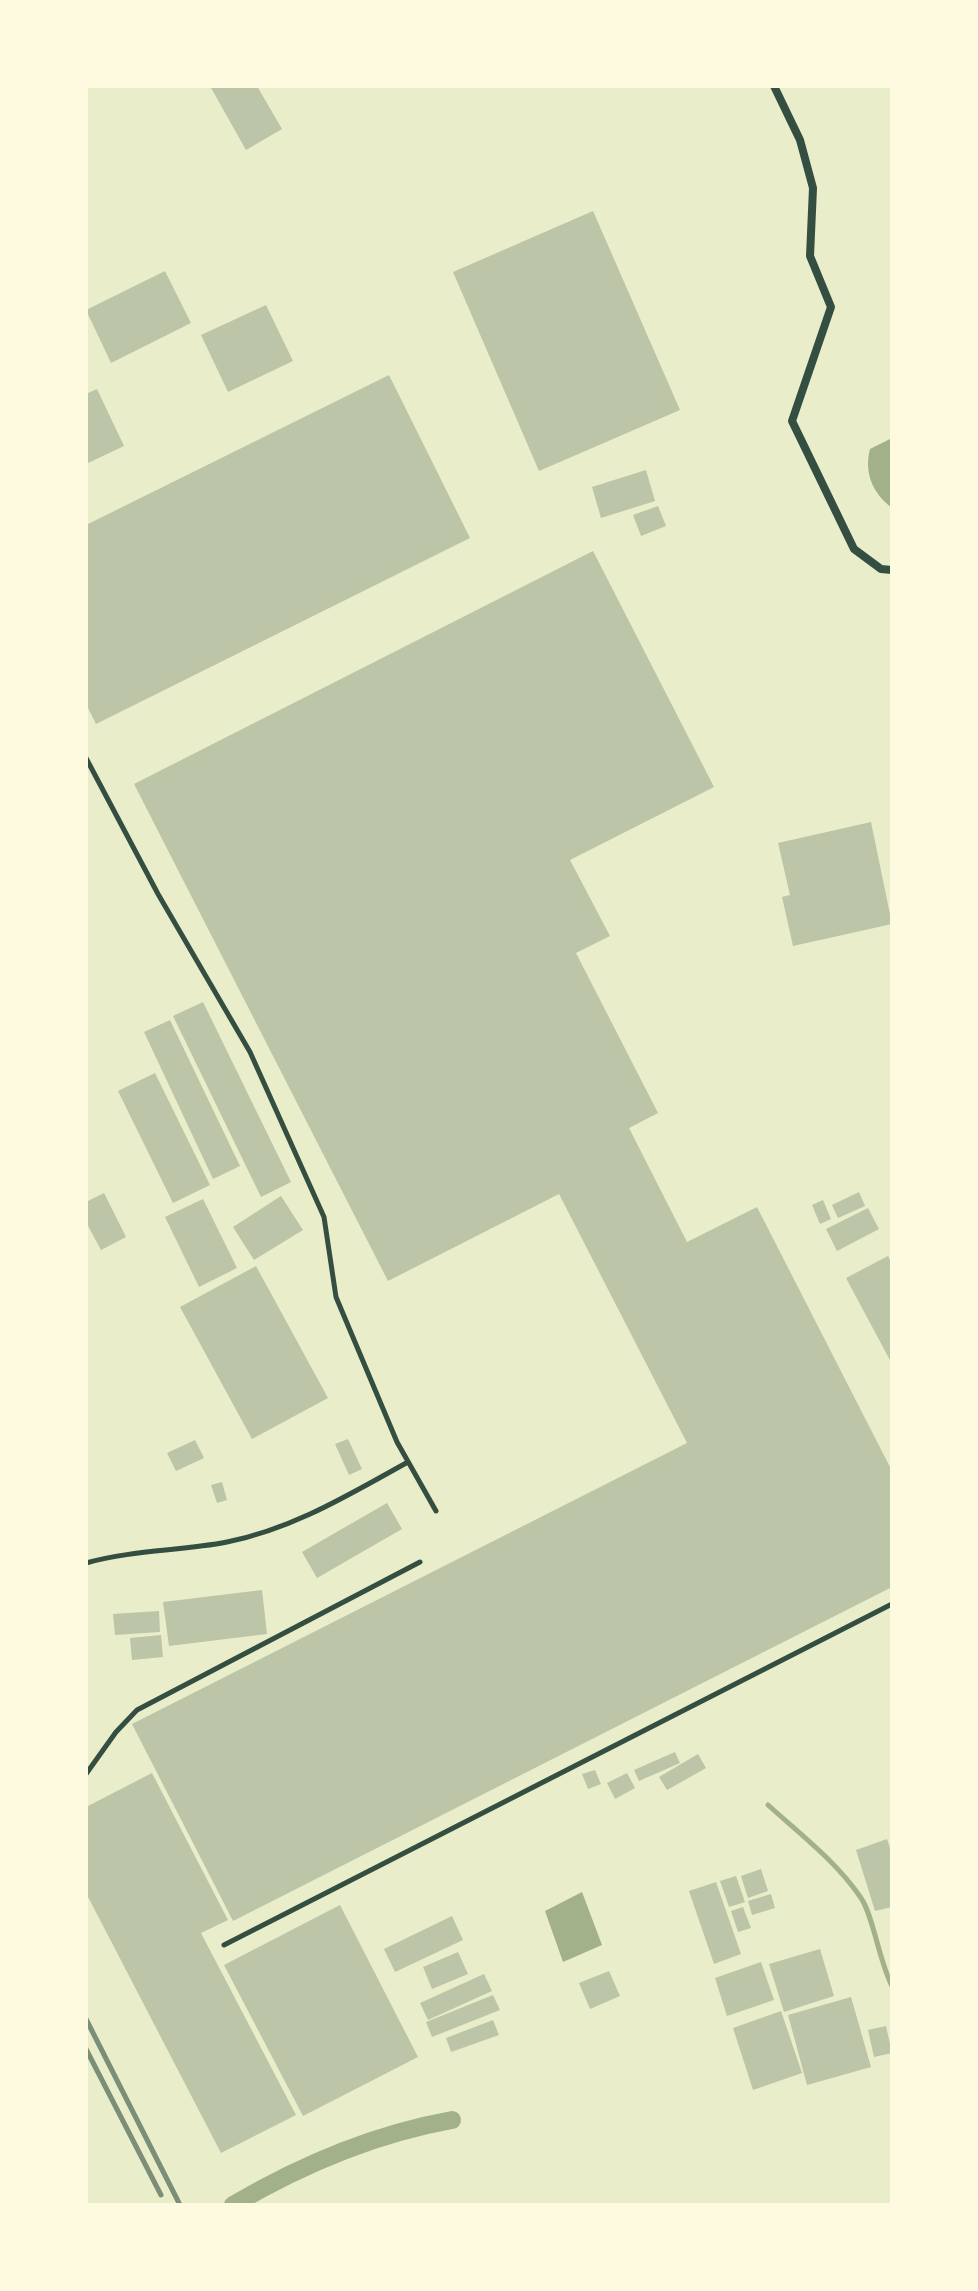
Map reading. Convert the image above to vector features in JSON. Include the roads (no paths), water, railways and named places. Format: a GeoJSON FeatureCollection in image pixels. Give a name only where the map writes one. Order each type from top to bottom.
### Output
{"type":"FeatureCollection","features":[{"type":"Feature","properties":{"kind":"street"},"geometry":{"type":"LineString","coordinates":[[774,86],[800,140],[813,188],[810,256],[831,307],[792,421],[854,549],[881,569],[892,570]]}},
{"type":"Feature","properties":{"kind":"lane"},"geometry":{"type":"LineString","coordinates":[[86,758],[158,894],[250,1052],[324,1217],[336,1297],[408,1462],[436,1511]]}},
{"type":"Feature","properties":{"kind":"lane"},"geometry":{"type":"LineString","coordinates":[[86,1563],[228,1542],[269,1531],[322,1510],[408,1462]]}},
{"type":"Feature","properties":{"kind":"lane"},"geometry":{"type":"LineString","coordinates":[[86,1774],[125,1720],[137,1710],[420,1562]]}},
{"type":"Feature","properties":{"kind":"lane"},"geometry":{"type":"LineString","coordinates":[[224,1945],[892,1604]]}},
{"type":"Feature","properties":{"kind":"waterway"},"geometry":{"type":"LineString","coordinates":[[768,1805],[829,1860],[861,1898],[892,1986]]}},
{"type":"Feature","properties":{"kind":"waterway"},"geometry":{"type":"LineString","coordinates":[[233,2205],[312,2164],[366,2142],[452,2120]]}},
{"type":"Feature","properties":{"kind":"railway"},"geometry":{"type":"LineString","coordinates":[[86,2019],[180,2205]]}},
{"type":"Feature","properties":{"kind":"railway"},"geometry":{"type":"LineString","coordinates":[[86,2049],[161,2195]]}}]}
